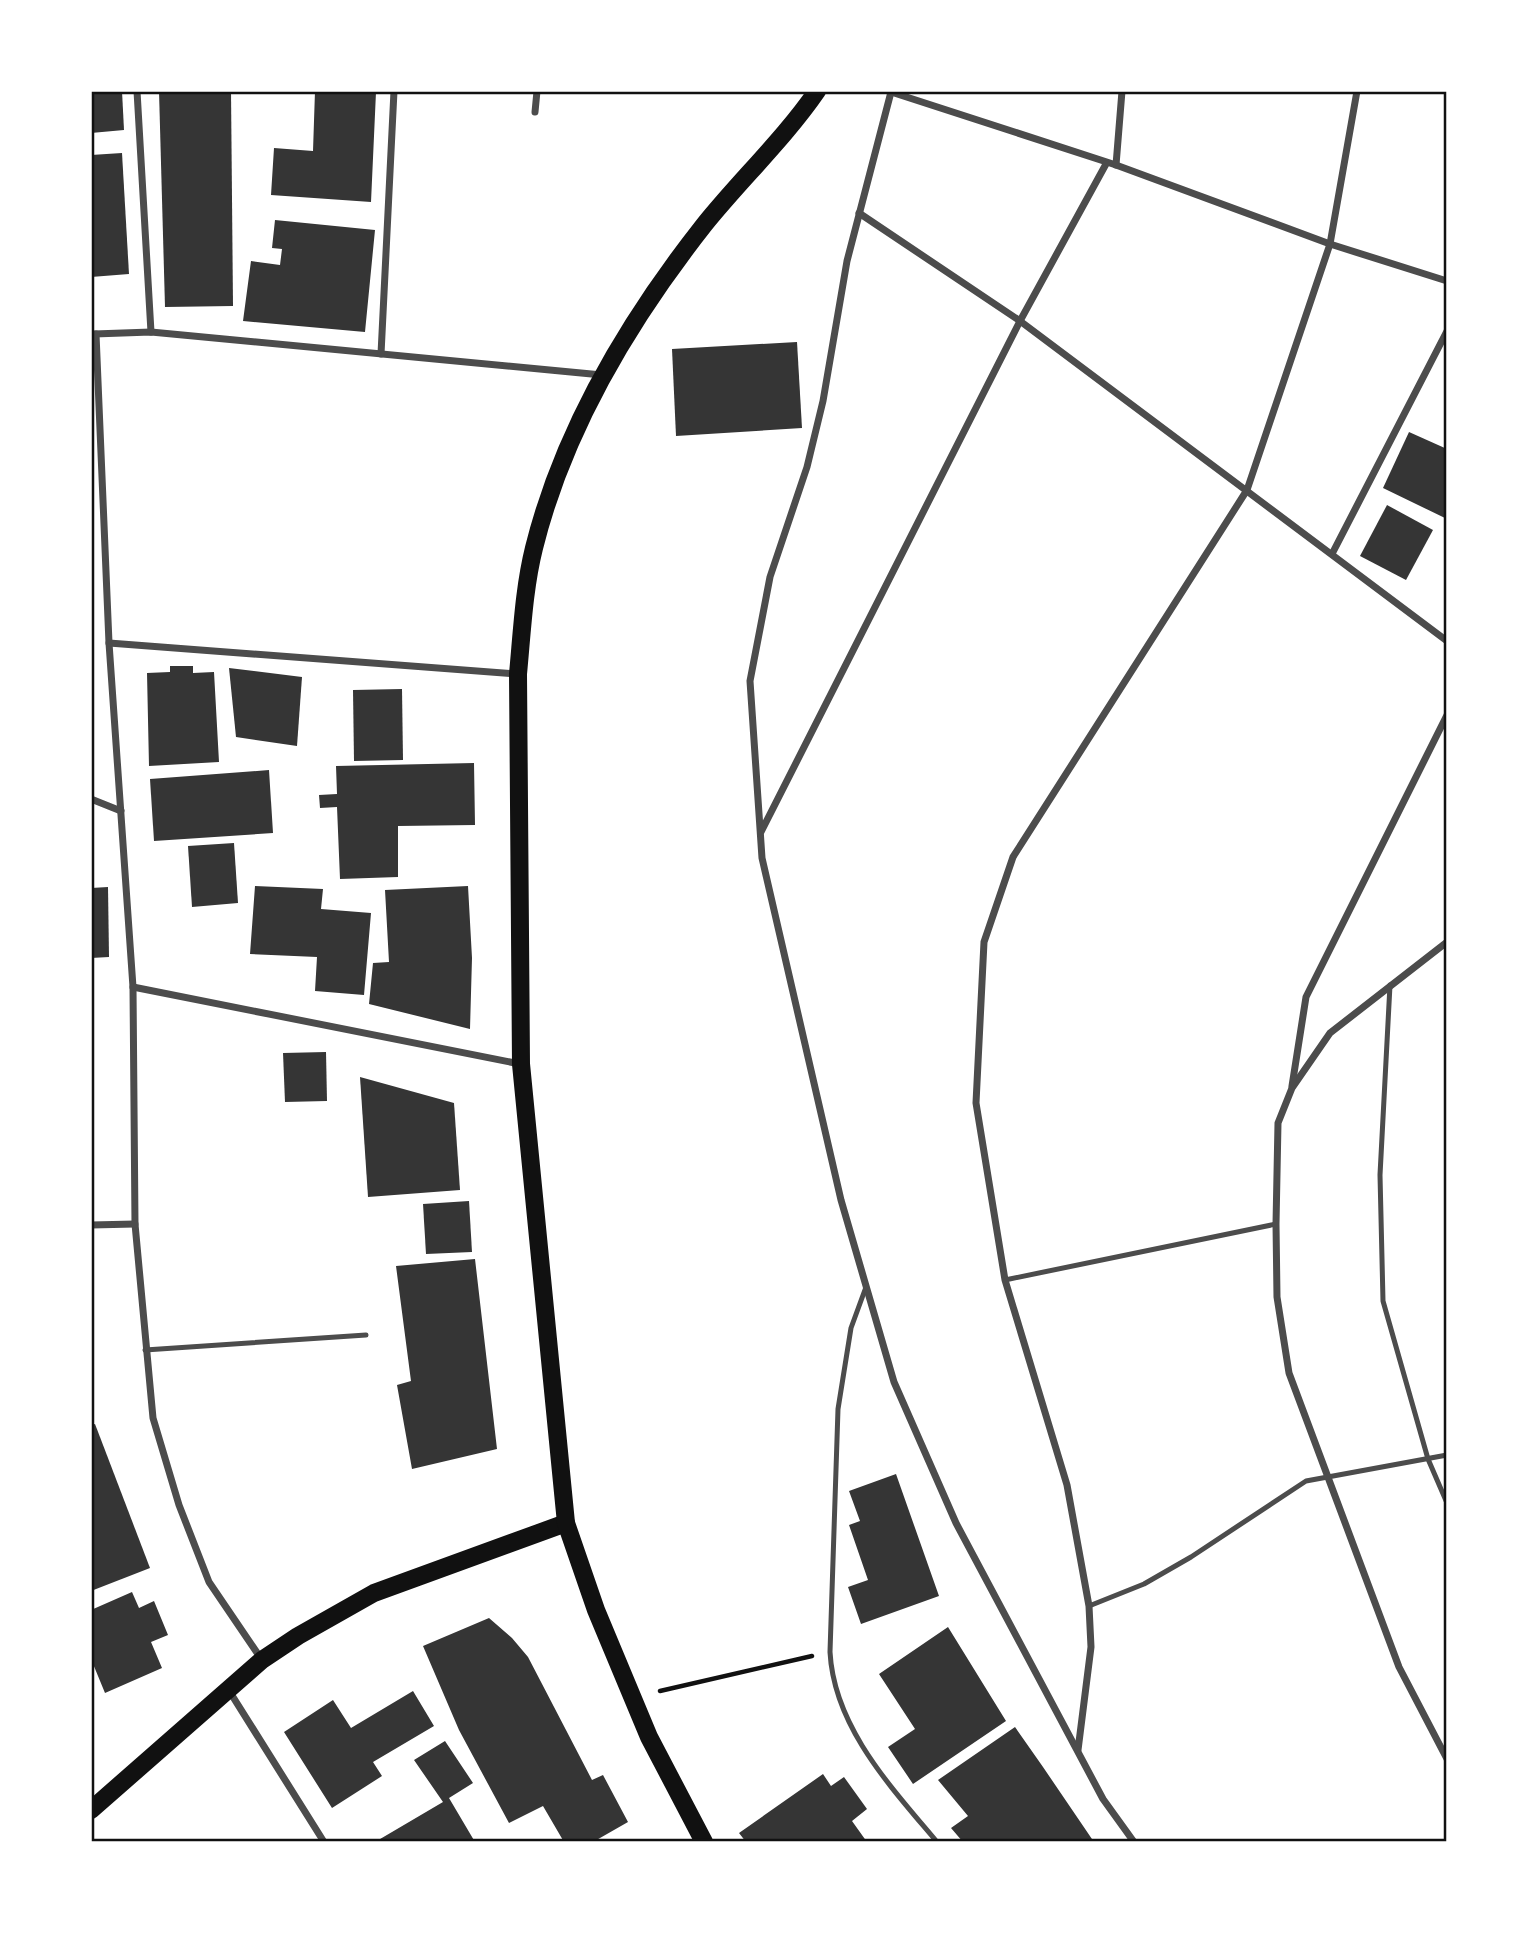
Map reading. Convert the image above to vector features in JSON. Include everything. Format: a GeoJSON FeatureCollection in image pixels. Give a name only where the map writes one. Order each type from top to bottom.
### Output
{"type":"FeatureCollection","features":[{"type":"Feature","properties":{"kind":"main road"},"geometry":{"type":"LineString","coordinates":[[704,1842],[649,1737],[596,1610],[566,1523],[521,1064],[518,674],[523,615],[534,548],[551,495],[602,375],[653,296],[703,226],[817,91]]}},
{"type":"Feature","properties":{"kind":"main road"},"geometry":{"type":"LineString","coordinates":[[91,1810],[262,1660],[373,1593],[566,1523]]}},
{"type":"Feature","properties":{"kind":"street"},"geometry":{"type":"LineString","coordinates":[[137,91],[151,332]]}},
{"type":"Feature","properties":{"kind":"street"},"geometry":{"type":"LineString","coordinates":[[381,354],[394,91]]}},
{"type":"Feature","properties":{"kind":"street"},"geometry":{"type":"LineString","coordinates":[[534,112],[537,91]]}},
{"type":"Feature","properties":{"kind":"street"},"geometry":{"type":"LineString","coordinates":[[1116,165],[1122,91]]}},
{"type":"Feature","properties":{"kind":"street"},"geometry":{"type":"LineString","coordinates":[[1078,1752],[1091,1647],[1089,1606],[1068,1485],[1005,1280],[976,1104],[984,943],[1013,857],[1247,490],[1330,244],[1357,91]]}},
{"type":"Feature","properties":{"kind":"street"},"geometry":{"type":"LineString","coordinates":[[1134,1842],[1103,1798],[956,1523],[894,1382],[841,1200],[762,858],[750,681],[770,577],[807,467],[823,401],[847,261],[890,92],[1116,165],[1330,244],[1447,281]]}},
{"type":"Feature","properties":{"kind":"street"},"geometry":{"type":"LineString","coordinates":[[760,833],[1020,321],[1105,163]]}},
{"type":"Feature","properties":{"kind":"street"},"geometry":{"type":"LineString","coordinates":[[859,213],[1020,321],[1447,641]]}},
{"type":"Feature","properties":{"kind":"street"},"geometry":{"type":"LineString","coordinates":[[1332,554],[1447,331]]}},
{"type":"Feature","properties":{"kind":"street"},"geometry":{"type":"LineString","coordinates":[[262,1660],[209,1582],[179,1505],[153,1418],[135,1224],[133,987],[109,643],[93,334],[151,332],[602,375]]}},
{"type":"Feature","properties":{"kind":"street"},"geometry":{"type":"LineString","coordinates":[[109,643],[518,674]]}},
{"type":"Feature","properties":{"kind":"street"},"geometry":{"type":"LineString","coordinates":[[1292,1088],[1306,997],[1447,715]]}},
{"type":"Feature","properties":{"kind":"street"},"geometry":{"type":"LineString","coordinates":[[91,799],[121,811]]}},
{"type":"Feature","properties":{"kind":"street"},"geometry":{"type":"LineString","coordinates":[[1447,942],[1330,1033],[1292,1088],[1278,1123],[1276,1224],[1277,1297],[1289,1373],[1399,1667],[1447,1759]]}},
{"type":"Feature","properties":{"kind":"street"},"geometry":{"type":"LineString","coordinates":[[133,987],[521,1064]]}},
{"type":"Feature","properties":{"kind":"street"},"geometry":{"type":"LineString","coordinates":[[91,1225],[135,1224]]}},
{"type":"Feature","properties":{"kind":"street"},"geometry":{"type":"LineString","coordinates":[[228,1689],[324,1842]]}},
{"type":"Feature","properties":{"kind":"lane"},"geometry":{"type":"LineString","coordinates":[[1390,985],[1380,1175],[1383,1301],[1427,1459],[1447,1503]]}},
{"type":"Feature","properties":{"kind":"lane"},"geometry":{"type":"LineString","coordinates":[[1005,1280],[1276,1224]]}},
{"type":"Feature","properties":{"kind":"lane"},"geometry":{"type":"LineString","coordinates":[[866,1286],[851,1328],[838,1409],[831,1676],[842,1707],[862,1745],[937,1842]]}},
{"type":"Feature","properties":{"kind":"lane"},"geometry":{"type":"LineString","coordinates":[[145,1350],[366,1335]]}},
{"type":"Feature","properties":{"kind":"lane"},"geometry":{"type":"LineString","coordinates":[[1089,1606],[1144,1584],[1191,1557],[1306,1481],[1447,1455]]}},
{"type":"Feature","properties":{"kind":"path"},"geometry":{"type":"LineString","coordinates":[[633,1698],[830,1652]]}},
{"type":"Feature","properties":{"kind":"building"},"geometry":{"type":"Polygon","coordinates":[[[91,91],[122,91],[124,130],[91,133],[91,91]]]}},
{"type":"Feature","properties":{"kind":"building"},"geometry":{"type":"Polygon","coordinates":[[[159,91],[231,91],[233,306],[165,307],[159,91]]]}},
{"type":"Feature","properties":{"kind":"building"},"geometry":{"type":"Polygon","coordinates":[[[315,91],[376,92],[371,202],[271,195],[274,148],[313,151],[315,91]]]}},
{"type":"Feature","properties":{"kind":"building"},"geometry":{"type":"Polygon","coordinates":[[[122,153],[129,274],[91,277],[91,155],[122,153]]]}},
{"type":"Feature","properties":{"kind":"building"},"geometry":{"type":"Polygon","coordinates":[[[275,220],[375,230],[365,332],[243,321],[251,261],[280,265],[282,249],[272,248],[275,220]]]}},
{"type":"Feature","properties":{"kind":"building"},"geometry":{"type":"Polygon","coordinates":[[[797,342],[802,428],[676,436],[672,349],[797,342]]]}},
{"type":"Feature","properties":{"kind":"building"},"geometry":{"type":"Polygon","coordinates":[[[1409,432],[1447,449],[1447,519],[1383,488],[1409,432]]]}},
{"type":"Feature","properties":{"kind":"building"},"geometry":{"type":"Polygon","coordinates":[[[1387,505],[1433,530],[1406,580],[1360,556],[1387,505]]]}},
{"type":"Feature","properties":{"kind":"building"},"geometry":{"type":"Polygon","coordinates":[[[170,666],[193,666],[193,673],[214,672],[219,762],[149,766],[147,673],[170,672],[170,666]]]}},
{"type":"Feature","properties":{"kind":"building"},"geometry":{"type":"Polygon","coordinates":[[[229,668],[302,677],[297,746],[236,737],[229,668]]]}},
{"type":"Feature","properties":{"kind":"building"},"geometry":{"type":"Polygon","coordinates":[[[402,689],[403,760],[354,761],[353,690],[402,689]]]}},
{"type":"Feature","properties":{"kind":"building"},"geometry":{"type":"Polygon","coordinates":[[[474,763],[475,825],[398,826],[398,877],[340,879],[337,807],[320,808],[319,795],[337,794],[336,766],[474,763]]]}},
{"type":"Feature","properties":{"kind":"building"},"geometry":{"type":"Polygon","coordinates":[[[269,770],[273,833],[154,841],[150,779],[269,770]]]}},
{"type":"Feature","properties":{"kind":"building"},"geometry":{"type":"Polygon","coordinates":[[[234,843],[238,903],[192,907],[188,846],[234,843]]]}},
{"type":"Feature","properties":{"kind":"building"},"geometry":{"type":"Polygon","coordinates":[[[255,886],[323,889],[321,909],[371,913],[364,995],[315,991],[317,957],[250,954],[255,886]]]}},
{"type":"Feature","properties":{"kind":"building"},"geometry":{"type":"Polygon","coordinates":[[[468,886],[472,958],[470,1029],[369,1004],[373,963],[389,962],[385,890],[468,886]]]}},
{"type":"Feature","properties":{"kind":"building"},"geometry":{"type":"Polygon","coordinates":[[[108,887],[109,957],[91,958],[91,888],[108,887]]]}},
{"type":"Feature","properties":{"kind":"building"},"geometry":{"type":"Polygon","coordinates":[[[326,1052],[327,1101],[285,1102],[283,1053],[326,1052]]]}},
{"type":"Feature","properties":{"kind":"building"},"geometry":{"type":"Polygon","coordinates":[[[360,1077],[454,1103],[460,1190],[368,1197],[360,1077]]]}},
{"type":"Feature","properties":{"kind":"building"},"geometry":{"type":"Polygon","coordinates":[[[469,1201],[472,1252],[426,1254],[423,1204],[469,1201]]]}},
{"type":"Feature","properties":{"kind":"building"},"geometry":{"type":"Polygon","coordinates":[[[475,1259],[497,1449],[412,1469],[397,1385],[411,1381],[396,1266],[475,1259]]]}},
{"type":"Feature","properties":{"kind":"building"},"geometry":{"type":"Polygon","coordinates":[[[95,1424],[150,1568],[91,1591],[91,1425],[95,1424]]]}},
{"type":"Feature","properties":{"kind":"building"},"geometry":{"type":"Polygon","coordinates":[[[896,1474],[939,1596],[861,1624],[848,1587],[868,1580],[849,1525],[860,1521],[849,1491],[896,1474]]]}},
{"type":"Feature","properties":{"kind":"building"},"geometry":{"type":"Polygon","coordinates":[[[132,1592],[139,1608],[154,1601],[168,1635],[151,1642],[162,1668],[105,1693],[91,1659],[91,1610],[132,1592]]]}},
{"type":"Feature","properties":{"kind":"building"},"geometry":{"type":"Polygon","coordinates":[[[489,1618],[512,1638],[528,1657],[592,1780],[603,1775],[628,1822],[593,1842],[564,1842],[543,1806],[509,1823],[459,1730],[423,1646],[489,1618]]]}},
{"type":"Feature","properties":{"kind":"building"},"geometry":{"type":"Polygon","coordinates":[[[948,1627],[1006,1721],[913,1784],[888,1747],[915,1729],[879,1674],[948,1627]]]}},
{"type":"Feature","properties":{"kind":"building"},"geometry":{"type":"Polygon","coordinates":[[[413,1691],[434,1726],[373,1762],[382,1776],[332,1808],[284,1732],[333,1700],[351,1728],[413,1691]]]}},
{"type":"Feature","properties":{"kind":"building"},"geometry":{"type":"Polygon","coordinates":[[[1015,1727],[1094,1842],[963,1842],[951,1828],[968,1816],[938,1780],[1015,1727]]]}},
{"type":"Feature","properties":{"kind":"building"},"geometry":{"type":"Polygon","coordinates":[[[445,1741],[473,1783],[449,1798],[475,1842],[375,1842],[443,1802],[414,1760],[445,1741]]]}},
{"type":"Feature","properties":{"kind":"building"},"geometry":{"type":"Polygon","coordinates":[[[823,1774],[831,1786],[844,1777],[867,1809],[852,1821],[867,1842],[746,1842],[739,1833],[823,1774]]]}}]}
